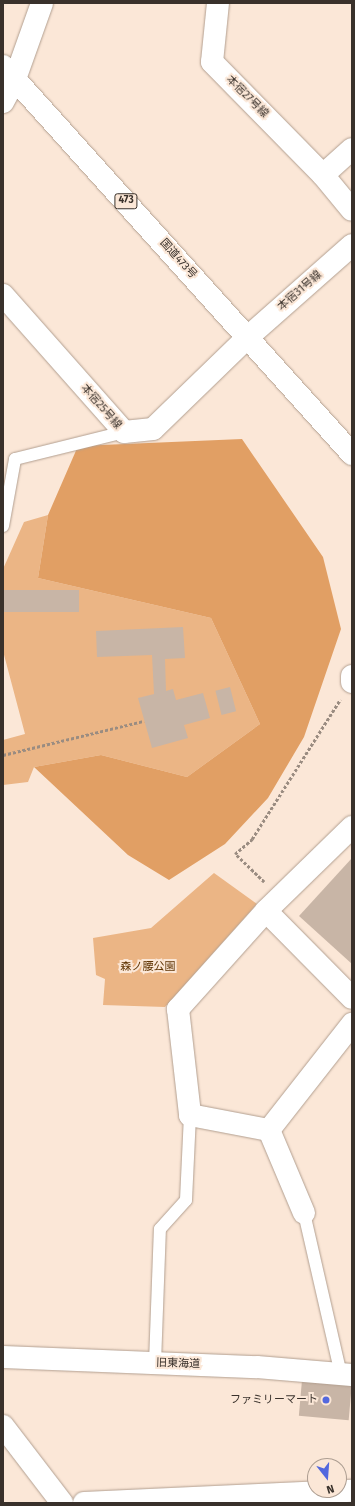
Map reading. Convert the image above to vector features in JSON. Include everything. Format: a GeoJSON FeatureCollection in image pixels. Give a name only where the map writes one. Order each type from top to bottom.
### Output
{"type":"FeatureCollection","features":[{"type":"Feature","properties":{"kind":"main road"},"geometry":{"type":"LineString","coordinates":[[3,102],[9,72],[42,3]]}},
{"type":"Feature","properties":{"kind":"main road","name":"本宿27号線"},"geometry":{"type":"LineString","coordinates":[[218,3],[212,62],[323,174]]}},
{"type":"Feature","properties":{"kind":"main road","name":"国道473号"},"geometry":{"type":"LineString","coordinates":[[9,72],[352,454]]}},
{"type":"Feature","properties":{"kind":"main road"},"geometry":{"type":"LineString","coordinates":[[352,149],[323,174],[352,210]]}},
{"type":"Feature","properties":{"kind":"main road","name":"本宿31号線"},"geometry":{"type":"LineString","coordinates":[[248,337],[352,245]]}},
{"type":"Feature","properties":{"kind":"main road","name":"本宿25号線"},"geometry":{"type":"LineString","coordinates":[[3,295],[124,432],[153,429],[248,337]]}},
{"type":"Feature","properties":{"kind":"main road"},"geometry":{"type":"LineString","coordinates":[[352,676],[352,682]]}},
{"type":"Feature","properties":{"kind":"main road"},"geometry":{"type":"LineString","coordinates":[[269,1130],[190,1115],[178,1009],[273,904],[352,827]]}},
{"type":"Feature","properties":{"kind":"main road"},"geometry":{"type":"LineString","coordinates":[[273,904],[352,998]]}},
{"type":"Feature","properties":{"kind":"main road"},"geometry":{"type":"LineString","coordinates":[[269,1130],[352,1024]]}},
{"type":"Feature","properties":{"kind":"main road"},"geometry":{"type":"LineString","coordinates":[[269,1130],[304,1214]]}},
{"type":"Feature","properties":{"kind":"main road","name":"旧東海道"},"geometry":{"type":"LineString","coordinates":[[3,1357],[155,1363],[346,1375]]}},
{"type":"Feature","properties":{"kind":"main road"},"geometry":{"type":"LineString","coordinates":[[3,1426],[62,1503]]}},
{"type":"Feature","properties":{"kind":"main road"},"geometry":{"type":"LineString","coordinates":[[84,1503],[352,1491]]}},
{"type":"Feature","properties":{"kind":"lane"},"geometry":{"type":"LineString","coordinates":[[3,526],[8,480],[15,459],[124,432]]}},
{"type":"Feature","properties":{"kind":"lane"},"geometry":{"type":"LineString","coordinates":[[155,1363],[160,1229],[186,1200],[190,1115]]}},
{"type":"Feature","properties":{"kind":"lane"},"geometry":{"type":"LineString","coordinates":[[304,1214],[346,1375]]}},
{"type":"Feature","properties":{"kind":"path"},"geometry":{"type":"LineString","coordinates":[[273,904],[235,854],[252,839],[352,682]]}},
{"type":"Feature","properties":{"kind":"path"},"geometry":{"type":"LineString","coordinates":[[3,755],[144,721]]}},
{"type":"Feature","properties":{"kind":"green space"},"geometry":{"type":"Polygon","coordinates":[[[48,515],[38,578],[211,618],[260,724],[187,777],[101,755],[34,767],[28,782],[3,785],[3,740],[25,734],[3,651],[3,569],[24,522],[48,515]]]}},
{"type":"Feature","properties":{"kind":"green space","name":"森ノ腰公園"},"geometry":{"type":"Polygon","coordinates":[[[214,873],[257,904],[165,1007],[103,1005],[105,979],[96,975],[93,938],[151,928],[214,873]]]}},
{"type":"Feature","properties":{"kind":"shaded area"},"geometry":{"type":"Polygon","coordinates":[[[242,439],[323,557],[341,629],[304,737],[268,798],[225,844],[169,880],[128,855],[34,767],[101,755],[187,777],[260,724],[211,618],[38,578],[48,515],[78,446],[242,439]]]}},
{"type":"Feature","properties":{"kind":"building"},"geometry":{"type":"Polygon","coordinates":[[[3,590],[79,590],[79,612],[3,612],[3,590]]]}},
{"type":"Feature","properties":{"kind":"building"},"geometry":{"type":"Polygon","coordinates":[[[183,627],[185,658],[165,659],[166,691],[173,689],[176,700],[203,693],[210,718],[184,725],[188,738],[152,748],[138,698],[154,694],[152,655],[97,657],[96,631],[183,627]]]}},
{"type":"Feature","properties":{"kind":"building"},"geometry":{"type":"Polygon","coordinates":[[[230,687],[236,711],[221,715],[215,691],[230,687]]]}},
{"type":"Feature","properties":{"kind":"building"},"geometry":{"type":"Polygon","coordinates":[[[352,858],[352,964],[299,916],[352,858]]]}},
{"type":"Feature","properties":{"kind":"building","name":"ファミリーマート"},"geometry":{"type":"Polygon","coordinates":[[[302,1380],[352,1384],[349,1420],[299,1416],[302,1380]]]}},
{"type":"Feature","properties":{"kind":"place","name":"ファミリーマート"},"geometry":{"type":"Point","coordinates":[326,1400]}}]}
